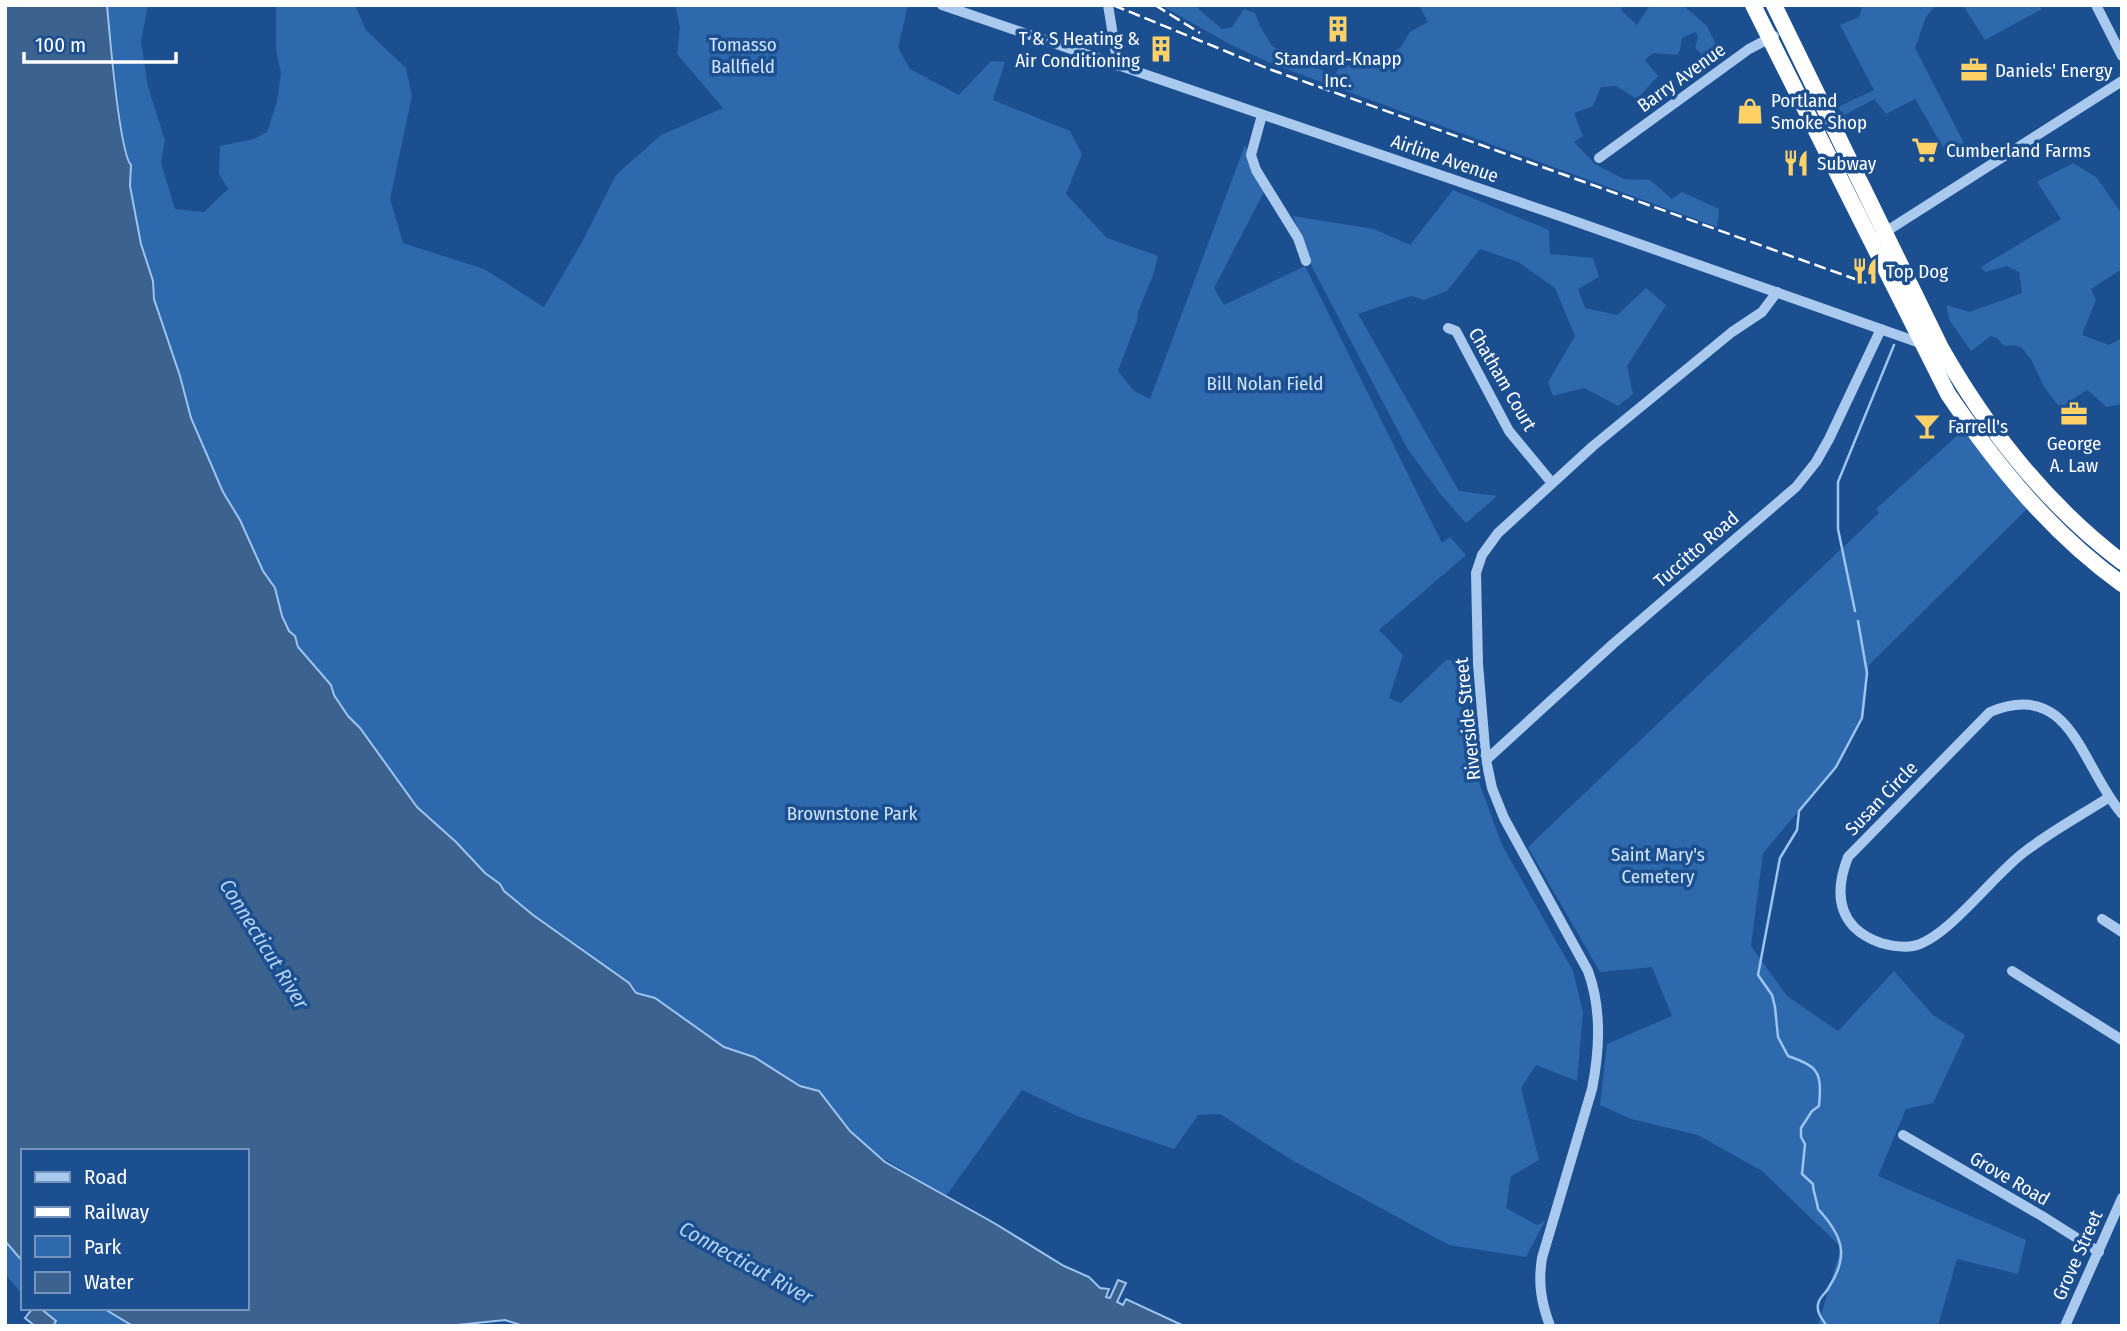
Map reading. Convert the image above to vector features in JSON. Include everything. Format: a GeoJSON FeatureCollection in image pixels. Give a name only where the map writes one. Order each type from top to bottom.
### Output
{"type":"FeatureCollection","features":[{"type":"Feature","properties":{"kind":"highway"},"geometry":{"type":"LineString","coordinates":[[1753,5],[1870,241],[1928,338],[1989,425],[2029,473],[2069,517],[2122,562]]}},
{"type":"Feature","properties":{"kind":"highway"},"geometry":{"type":"LineString","coordinates":[[1773,5],[1885,233],[1948,394],[2009,478],[2056,529],[2122,583]]}},
{"type":"Feature","properties":{"kind":"street","name":"Airline Avenue"},"geometry":{"type":"LineString","coordinates":[[942,5],[1560,216],[1881,329],[1928,338]]}},
{"type":"Feature","properties":{"kind":"street"},"geometry":{"type":"LineString","coordinates":[[1108,5],[1118,66]]}},
{"type":"Feature","properties":{"kind":"street"},"geometry":{"type":"LineString","coordinates":[[2096,5],[2122,56]]}},
{"type":"Feature","properties":{"kind":"street","name":"Barry Avenue"},"geometry":{"type":"LineString","coordinates":[[1600,158],[1749,49],[1787,32]]}},
{"type":"Feature","properties":{"kind":"street"},"geometry":{"type":"LineString","coordinates":[[1870,241],[2122,81]]}},
{"type":"Feature","properties":{"kind":"street"},"geometry":{"type":"LineString","coordinates":[[1262,115],[1251,155],[1256,170],[1298,238],[1306,261]]}},
{"type":"Feature","properties":{"kind":"street","name":"Riverside Street"},"geometry":{"type":"LineString","coordinates":[[1550,1326],[1541,1299],[1539,1280],[1542,1258],[1592,1089],[1598,1040],[1595,991],[1574,943],[1504,818],[1492,788],[1486,760],[1477,637],[1476,595],[1479,563],[1498,533],[1552,483],[1722,340],[1762,312],[1777,292]]}},
{"type":"Feature","properties":{"kind":"street","name":"Chatham Court"},"geometry":{"type":"LineString","coordinates":[[1448,328],[1453,329],[1459,336],[1509,431],[1552,483]]}},
{"type":"Feature","properties":{"kind":"street","name":"Tuccitto Road"},"geometry":{"type":"LineString","coordinates":[[1486,760],[1613,644],[1796,487],[1816,462],[1829,439],[1881,329]]}},
{"type":"Feature","properties":{"kind":"street","name":"Susan Circle"},"geometry":{"type":"LineString","coordinates":[[2009,704],[2028,704],[2049,710],[2071,729],[2108,798],[2026,850],[1929,940],[1914,946],[1895,947],[1872,940],[1853,926],[1841,905],[1840,878],[1848,857],[1990,712],[2009,704]]}},
{"type":"Feature","properties":{"kind":"street"},"geometry":{"type":"LineString","coordinates":[[2108,798],[2122,814]]}},
{"type":"Feature","properties":{"kind":"street"},"geometry":{"type":"LineString","coordinates":[[2102,919],[2122,932]]}},
{"type":"Feature","properties":{"kind":"street"},"geometry":{"type":"LineString","coordinates":[[2012,971],[2122,1040]]}},
{"type":"Feature","properties":{"kind":"street","name":"Grove Road"},"geometry":{"type":"LineString","coordinates":[[1902,1135],[2099,1252]]}},
{"type":"Feature","properties":{"kind":"street","name":"Grove Street"},"geometry":{"type":"LineString","coordinates":[[2065,1326],[2122,1198]]}},
{"type":"Feature","properties":{"kind":"green space"},"geometry":{"type":"Polygon","coordinates":[[[107,5],[148,5],[141,41],[148,87],[165,140],[161,163],[175,209],[204,212],[228,189],[219,174],[220,146],[254,139],[267,132],[277,101],[281,73],[276,50],[276,5],[355,5],[366,30],[406,68],[412,96],[390,199],[403,243],[484,269],[544,307],[581,244],[616,175],[661,135],[723,108],[677,54],[680,28],[675,5],[908,5],[898,48],[910,69],[959,95],[991,61],[1005,62],[993,100],[1070,131],[1082,154],[1066,194],[1107,238],[1158,256],[1118,371],[1134,391],[1150,399],[1245,145],[1266,188],[1214,288],[1224,305],[1305,266],[1442,543],[1450,537],[1466,555],[1379,630],[1403,655],[1389,698],[1401,703],[1446,660],[1467,661],[1471,760],[1502,845],[1573,971],[1583,1012],[1577,1081],[1536,1065],[1521,1088],[1539,1160],[1511,1176],[1506,1208],[1537,1225],[1545,1221],[1526,1257],[1449,1245],[1290,1159],[1220,1114],[1198,1115],[1174,1149],[1077,1116],[1022,1090],[946,1196],[873,1152],[850,1131],[815,1090],[800,1086],[743,1052],[724,1047],[636,993],[634,987],[504,891],[500,884],[485,873],[417,807],[360,728],[348,716],[334,695],[331,685],[298,647],[295,636],[289,631],[282,616],[275,588],[263,571],[240,520],[200,445],[154,299],[153,281],[141,244],[130,186],[132,173],[124,148],[107,5]]]}},
{"type":"Feature","properties":{"kind":"green space"},"geometry":{"type":"Polygon","coordinates":[[[1194,5],[1222,29],[1232,27],[1244,9],[1255,13],[1272,46],[1334,76],[1340,66],[1374,64],[1400,48],[1410,32],[1428,22],[1419,5],[1624,5],[1621,10],[1637,25],[1650,5],[1685,7],[1707,26],[1722,57],[1712,64],[1695,48],[1698,37],[1695,32],[1682,38],[1677,55],[1653,53],[1645,60],[1658,76],[1637,99],[1616,86],[1601,87],[1593,106],[1574,113],[1583,136],[1574,142],[1595,164],[1624,179],[1650,180],[1672,199],[1682,192],[1719,209],[1717,227],[1275,65],[1231,45],[1164,7],[1194,5]]]}},
{"type":"Feature","properties":{"kind":"green space"},"geometry":{"type":"Polygon","coordinates":[[[1863,5],[1936,5],[1926,17],[1915,48],[1969,153],[1959,159],[1954,150],[1943,147],[1915,99],[1886,114],[1874,99],[1843,116],[1838,107],[1874,90],[1840,25],[1859,17],[1863,5]]]}},
{"type":"Feature","properties":{"kind":"green space"},"geometry":{"type":"Polygon","coordinates":[[[1963,5],[2040,5],[2042,9],[1985,40],[1963,5]]]}},
{"type":"Feature","properties":{"kind":"green space"},"geometry":{"type":"Polygon","coordinates":[[[2073,163],[2097,178],[2122,214],[2122,269],[2091,289],[2096,300],[2082,335],[2109,345],[2122,338],[2122,404],[2107,407],[2087,390],[2060,408],[2044,387],[2032,361],[2022,348],[2015,345],[2004,346],[1991,336],[1971,351],[1950,321],[1946,305],[1970,312],[2022,293],[2019,272],[2007,266],[1985,272],[1981,267],[2061,219],[2037,182],[2073,163]]]}},
{"type":"Feature","properties":{"kind":"green space"},"geometry":{"type":"Polygon","coordinates":[[[1453,190],[1549,230],[1550,254],[1593,258],[1599,277],[1578,289],[1585,308],[1617,315],[1646,288],[1666,305],[1627,366],[1633,394],[1618,406],[1584,388],[1553,396],[1548,382],[1575,336],[1555,288],[1518,262],[1480,249],[1447,291],[1424,300],[1411,296],[1358,314],[1459,491],[1497,496],[1466,523],[1442,496],[1407,448],[1312,267],[1293,216],[1374,229],[1410,245],[1453,190]]]}},
{"type":"Feature","properties":{"kind":"green space","name":"Saint Mary's Cemetery"},"geometry":{"type":"Polygon","coordinates":[[[1966,431],[2027,509],[1869,665],[1862,718],[1836,767],[1763,853],[1751,946],[1787,996],[1838,1031],[1894,971],[1933,1015],[1965,1035],[1933,1103],[1906,1109],[1878,1176],[2026,1240],[2018,1274],[1957,1259],[1938,1326],[1818,1326],[1841,1247],[1762,1171],[1698,1135],[1631,1119],[1600,1105],[1607,1044],[1672,1016],[1652,967],[1600,972],[1528,847],[1879,513],[1876,509],[1960,433],[1966,431]]]}},
{"type":"Feature","properties":{"kind":"green space"},"geometry":{"type":"Polygon","coordinates":[[[5,1241],[21,1260],[21,1293],[5,1274],[5,1241]]]}},
{"type":"Feature","properties":{"kind":"green space"},"geometry":{"type":"Polygon","coordinates":[[[42,1310],[106,1310],[133,1326],[56,1326],[56,1321],[42,1310]]]}},
{"type":"Feature","properties":{"kind":"water","name":"Connecticut River"},"geometry":{"type":"Polygon","coordinates":[[[5,5],[107,5],[119,116],[131,165],[130,186],[141,244],[153,281],[154,299],[191,418],[223,492],[240,520],[263,571],[275,588],[282,616],[289,631],[295,636],[298,647],[331,685],[334,695],[348,716],[360,728],[417,807],[485,873],[500,884],[504,891],[533,915],[629,983],[636,993],[655,998],[724,1047],[754,1057],[800,1086],[819,1091],[850,1131],[885,1162],[1064,1266],[1089,1277],[1100,1288],[1109,1289],[1106,1297],[1110,1298],[1118,1280],[1126,1283],[1117,1302],[1123,1305],[1126,1299],[1184,1326],[524,1326],[505,1320],[447,1326],[133,1326],[106,1310],[248,1310],[248,1149],[21,1149],[21,1260],[5,1241],[5,5]]]}},
{"type":"Feature","properties":{"kind":"water"},"geometry":{"type":"Polygon","coordinates":[[[31,1310],[42,1310],[56,1321],[53,1326],[35,1326],[25,1318],[31,1310]]]}},
{"type":"Feature","properties":{"kind":"waterway"},"geometry":{"type":"LineString","coordinates":[[1855,611],[1838,529],[1838,482],[1894,345]]}},
{"type":"Feature","properties":{"kind":"waterway"},"geometry":{"type":"LineString","coordinates":[[1827,1326],[1819,1314],[1818,1304],[1836,1276],[1840,1265],[1840,1246],[1833,1228],[1818,1209],[1813,1184],[1802,1174],[1805,1144],[1801,1137],[1801,1128],[1812,1111],[1819,1106],[1819,1078],[1812,1068],[1788,1056],[1778,1037],[1772,995],[1758,975],[1780,858],[1797,830],[1799,811],[1836,767],[1862,718],[1867,673],[1858,621]]}},
{"type":"Feature","properties":{"kind":"railway"},"geometry":{"type":"LineString","coordinates":[[1113,5],[1269,69],[1866,283]]}},
{"type":"Feature","properties":{"kind":"railway"},"geometry":{"type":"LineString","coordinates":[[1155,5],[1200,33]]}},
{"type":"Feature","properties":{"kind":"place","name":"Standard-Knapp Inc."},"geometry":{"type":"Point","coordinates":[1338,29]}},
{"type":"Feature","properties":{"kind":"place","name":"T & S Heating & Air Conditioning"},"geometry":{"type":"Point","coordinates":[1161,49]}},
{"type":"Feature","properties":{"kind":"place","name":"Daniels' Energy"},"geometry":{"type":"Point","coordinates":[1974,70]}},
{"type":"Feature","properties":{"kind":"place","name":"Portland Smoke Shop"},"geometry":{"type":"Point","coordinates":[1750,111]}},
{"type":"Feature","properties":{"kind":"place","name":"Cumberland Farms"},"geometry":{"type":"Point","coordinates":[1925,150]}},
{"type":"Feature","properties":{"kind":"place","name":"Subway"},"geometry":{"type":"Point","coordinates":[1796,163]}},
{"type":"Feature","properties":{"kind":"place","name":"Top Dog"},"geometry":{"type":"Point","coordinates":[1865,271]}},
{"type":"Feature","properties":{"kind":"place","name":"George A. Law"},"geometry":{"type":"Point","coordinates":[2074,414]}},
{"type":"Feature","properties":{"kind":"place","name":"Farrell's"},"geometry":{"type":"Point","coordinates":[1927,426]}},
{"type":"Feature","properties":{"kind":"park label","name":"Tomasso Ballfield"},"geometry":{"type":"Point","coordinates":[743,55]}},
{"type":"Feature","properties":{"kind":"park label","name":"Bill Nolan Field"},"geometry":{"type":"Point","coordinates":[1265,383]}},
{"type":"Feature","properties":{"kind":"park label","name":"Brownstone Park"},"geometry":{"type":"Point","coordinates":[852,813]}}]}
